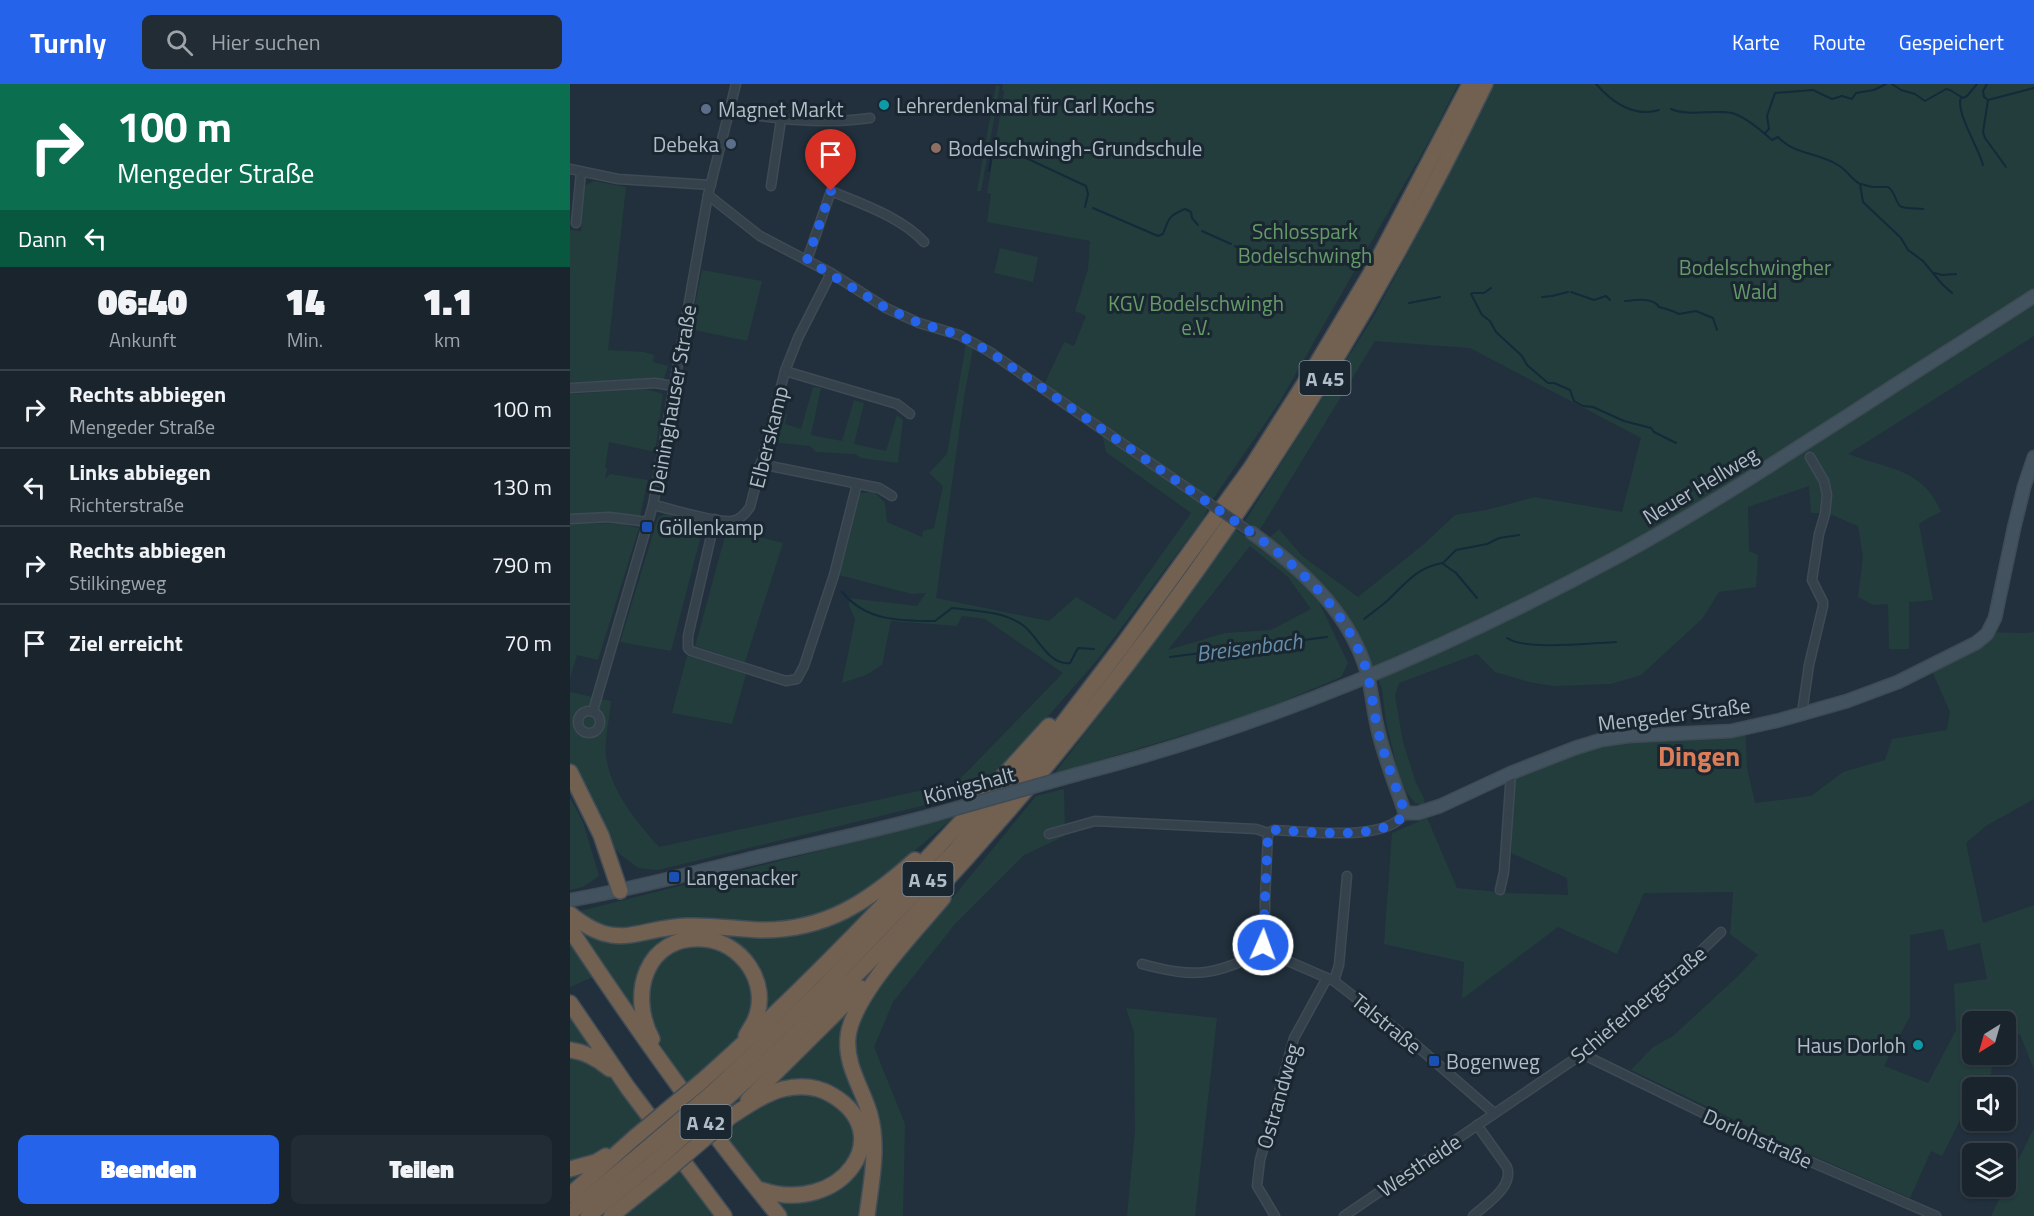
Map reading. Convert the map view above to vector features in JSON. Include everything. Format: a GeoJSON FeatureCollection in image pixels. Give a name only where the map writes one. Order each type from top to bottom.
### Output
{"type":"FeatureCollection","features":[{"type":"Feature","properties":{"kind":"highway","name":"A 45"},"geometry":{"type":"LineString","coordinates":[[588,1216],[653,1163],[711,1092],[822,989],[946,860],[1059,730],[1124,645],[1251,468],[1371,273],[1470,84]]}},
{"type":"Feature","properties":{"kind":"highway","name":"A 45"},"geometry":{"type":"LineString","coordinates":[[711,1092],[790,1039],[870,961],[1022,796],[1136,654],[1196,574],[1282,447],[1380,286],[1485,84]]}},
{"type":"Feature","properties":{"kind":"highway"},"geometry":{"type":"LineString","coordinates":[[728,1057],[775,1016],[839,952],[1065,709],[1107,657],[1124,645]]}},
{"type":"Feature","properties":{"kind":"highway"},"geometry":{"type":"LineString","coordinates":[[570,772],[601,836],[620,891]]}},
{"type":"Feature","properties":{"kind":"highway"},"geometry":{"type":"LineString","coordinates":[[730,1117],[816,1034],[907,940],[973,864],[1022,796]]}},
{"type":"Feature","properties":{"kind":"highway"},"geometry":{"type":"LineString","coordinates":[[570,914],[586,926],[613,936],[626,937],[685,926],[781,930],[805,926],[831,918],[870,897],[959,825]]}},
{"type":"Feature","properties":{"kind":"highway","name":"A 42"},"geometry":{"type":"LineString","coordinates":[[570,929],[664,1066],[779,1216]]}},
{"type":"Feature","properties":{"kind":"highway"},"geometry":{"type":"LineString","coordinates":[[570,1169],[596,1162],[711,1092],[728,1057],[745,1037],[756,1019],[759,996],[754,972],[745,959],[733,949],[718,942],[703,939],[687,940],[672,945],[659,954],[649,966],[642,981],[640,997],[642,1012],[664,1066]]}},
{"type":"Feature","properties":{"kind":"highway"},"geometry":{"type":"LineString","coordinates":[[867,1216],[874,1159],[874,1133],[870,1114],[848,1055],[848,1036],[857,1006],[907,940]]}},
{"type":"Feature","properties":{"kind":"highway","name":"A 42"},"geometry":{"type":"LineString","coordinates":[[570,1003],[628,1088],[724,1216]]}},
{"type":"Feature","properties":{"kind":"highway"},"geometry":{"type":"LineString","coordinates":[[570,1050],[586,1053],[597,1059],[628,1088]]}},
{"type":"Feature","properties":{"kind":"highway"},"geometry":{"type":"LineString","coordinates":[[619,1216],[641,1193],[653,1163],[756,1100],[780,1089],[810,1087],[825,1091],[839,1099],[850,1110],[861,1140],[861,1156],[856,1171],[835,1195],[821,1202],[806,1205],[790,1204],[775,1198],[748,1178]]}},
{"type":"Feature","properties":{"kind":"highway"},"geometry":{"type":"LineString","coordinates":[[570,1195],[631,1141]]}},
{"type":"Feature","properties":{"kind":"highway","name":"A 45"},"geometry":{"type":"LineString","coordinates":[[570,1213],[653,1163]]}},
{"type":"Feature","properties":{"kind":"highway"},"geometry":{"type":"LineString","coordinates":[[701,1188],[714,1216]]}},
{"type":"Feature","properties":{"kind":"highway"},"geometry":{"type":"LineString","coordinates":[[612,1216],[641,1193]]}},
{"type":"Feature","properties":{"kind":"main road","name":"Neuer Hellweg"},"geometry":{"type":"LineString","coordinates":[[1369,678],[1483,626],[1629,550],[1798,448],[2034,296]]}},
{"type":"Feature","properties":{"kind":"main road","name":"Mengeder Straße"},"geometry":{"type":"LineString","coordinates":[[1405,813],[1418,813],[1440,806],[1511,773],[1575,748],[1601,741],[1628,736],[1731,731],[1847,701],[1890,686],[1966,648],[1987,634],[1995,618],[2014,528],[2034,457]]}},
{"type":"Feature","properties":{"kind":"main road"},"geometry":{"type":"LineString","coordinates":[[1252,533],[1285,556],[1325,597],[1358,647],[1369,678],[1376,722],[1405,813]]}},
{"type":"Feature","properties":{"kind":"main road","name":"Königshalt"},"geometry":{"type":"LineString","coordinates":[[570,900],[620,891],[865,833],[1176,748],[1369,678]]}},
{"type":"Feature","properties":{"kind":"street","name":"Deininghauser Straße"},"geometry":{"type":"LineString","coordinates":[[593,711],[653,505],[708,195],[736,84]]}},
{"type":"Feature","properties":{"kind":"street"},"geometry":{"type":"LineString","coordinates":[[728,111],[781,120],[845,122],[870,118]]}},
{"type":"Feature","properties":{"kind":"street"},"geometry":{"type":"LineString","coordinates":[[771,186],[770,171],[781,120]]}},
{"type":"Feature","properties":{"kind":"street"},"geometry":{"type":"LineString","coordinates":[[570,170],[618,178],[711,185]]}},
{"type":"Feature","properties":{"kind":"street"},"geometry":{"type":"LineString","coordinates":[[576,223],[581,172]]}},
{"type":"Feature","properties":{"kind":"street"},"geometry":{"type":"LineString","coordinates":[[807,260],[831,191],[873,209],[914,231],[924,242]]}},
{"type":"Feature","properties":{"kind":"street"},"geometry":{"type":"LineString","coordinates":[[708,195],[760,236],[831,273],[886,308],[919,323],[959,335],[990,352],[1252,533]]}},
{"type":"Feature","properties":{"kind":"street","name":"Elberskamp"},"geometry":{"type":"LineString","coordinates":[[653,505],[731,521],[746,513],[750,507],[784,371],[831,273]]}},
{"type":"Feature","properties":{"kind":"street"},"geometry":{"type":"LineString","coordinates":[[784,371],[897,404],[910,414]]}},
{"type":"Feature","properties":{"kind":"street"},"geometry":{"type":"LineString","coordinates":[[570,388],[655,383],[673,386]]}},
{"type":"Feature","properties":{"kind":"street"},"geometry":{"type":"LineString","coordinates":[[1802,713],[1809,665],[1823,606],[1812,580],[1826,505],[1824,481],[1810,457]]}},
{"type":"Feature","properties":{"kind":"street"},"geometry":{"type":"LineString","coordinates":[[760,464],[879,488],[892,496]]}},
{"type":"Feature","properties":{"kind":"street"},"geometry":{"type":"LineString","coordinates":[[715,519],[688,648],[710,657],[792,681],[800,675],[818,625],[834,575],[857,484]]}},
{"type":"Feature","properties":{"kind":"street"},"geometry":{"type":"LineString","coordinates":[[570,519],[609,517],[648,522]]}},
{"type":"Feature","properties":{"kind":"street"},"geometry":{"type":"LineString","coordinates":[[1500,890],[1504,872],[1511,773]]}},
{"type":"Feature","properties":{"kind":"street","name":"Mengeder Straße"},"geometry":{"type":"LineString","coordinates":[[1049,834],[1095,821],[1256,829],[1268,833],[1274,830],[1354,833],[1389,826],[1400,821],[1405,813]]}},
{"type":"Feature","properties":{"kind":"street"},"geometry":{"type":"LineString","coordinates":[[1142,964],[1178,973],[1213,972],[1233,966],[1265,951],[1264,900],[1268,833]]}},
{"type":"Feature","properties":{"kind":"street","name":"Talstraße"},"geometry":{"type":"LineString","coordinates":[[1330,979],[1339,965],[1347,876]]}},
{"type":"Feature","properties":{"kind":"street","name":"Schieferbergstraße"},"geometry":{"type":"LineString","coordinates":[[1494,1113],[1582,1054],[1663,987],[1721,932]]}},
{"type":"Feature","properties":{"kind":"street","name":"Talstraße"},"geometry":{"type":"LineString","coordinates":[[1265,951],[1330,979],[1410,1040],[1494,1113]]}},
{"type":"Feature","properties":{"kind":"street","name":"Ostrandweg"},"geometry":{"type":"LineString","coordinates":[[1275,1216],[1257,1186],[1260,1160],[1294,1038],[1330,979]]}},
{"type":"Feature","properties":{"kind":"street","name":"Dorlohstraße"},"geometry":{"type":"LineString","coordinates":[[1582,1054],[1742,1132],[1936,1216]]}},
{"type":"Feature","properties":{"kind":"street","name":"Westheide"},"geometry":{"type":"LineString","coordinates":[[1345,1216],[1494,1113]]}},
{"type":"Feature","properties":{"kind":"street"},"geometry":{"type":"LineString","coordinates":[[1473,1216],[1504,1186],[1509,1175],[1507,1167],[1477,1125]]}},
{"type":"Feature","properties":{"kind":"green space"},"geometry":{"type":"Polygon","coordinates":[[[1003,84],[1458,84],[1433,134],[1279,403],[1213,499],[1202,520],[1098,659],[983,791],[658,870],[638,868],[609,843],[570,765],[570,692],[611,701],[606,756],[613,782],[626,806],[659,847],[956,783],[1063,673],[985,619],[962,616],[957,626],[891,621],[882,665],[866,675],[842,683],[855,619],[849,606],[849,598],[917,606],[926,593],[912,594],[839,575],[859,493],[874,492],[885,503],[887,522],[922,537],[923,531],[934,528],[943,486],[929,473],[947,454],[966,343],[974,343],[964,397],[936,598],[1049,621],[1076,597],[1115,620],[1191,513],[1106,452],[1101,430],[1042,389],[1064,342],[1074,346],[1086,316],[1075,311],[1088,269],[1090,241],[987,222],[991,194],[987,193],[1004,91],[1002,90],[1003,84]]]}},
{"type":"Feature","properties":{"kind":"green space","name":"Bodelschwingher Wald"},"geometry":{"type":"Polygon","coordinates":[[[1494,84],[2034,84],[2034,336],[1848,454],[1890,467],[1914,478],[1933,497],[1941,512],[1919,524],[1933,600],[1909,602],[1909,649],[1889,649],[1888,604],[1873,605],[1858,597],[1863,557],[1858,526],[1827,513],[1823,488],[1823,513],[1811,513],[1809,486],[1748,507],[1749,551],[1758,555],[1756,587],[1719,592],[1702,619],[1641,675],[1611,684],[1553,686],[1495,672],[1477,654],[1399,683],[1395,696],[1403,742],[1416,783],[1425,800],[1423,805],[1415,803],[1399,776],[1386,722],[1382,689],[1367,652],[1332,596],[1299,560],[1270,537],[1279,529],[1302,556],[1358,597],[1424,544],[1455,515],[1486,510],[1535,497],[1622,512],[1641,438],[1470,348],[1375,341],[1259,531],[1245,521],[1374,316],[1446,181],[1494,84]]]}},
{"type":"Feature","properties":{"kind":"green space"},"geometry":{"type":"Polygon","coordinates":[[[996,85],[1000,86],[981,191],[977,191],[996,85]]]}},
{"type":"Feature","properties":{"kind":"green space"},"geometry":{"type":"Polygon","coordinates":[[[594,181],[626,187],[608,350],[644,352],[654,355],[653,362],[668,366],[664,379],[570,382],[570,230],[581,231],[584,186],[594,181]]]}},
{"type":"Feature","properties":{"kind":"green space"},"geometry":{"type":"Polygon","coordinates":[[[1000,248],[1038,257],[1033,282],[994,273],[1000,248]]]}},
{"type":"Feature","properties":{"kind":"green space"},"geometry":{"type":"Polygon","coordinates":[[[702,270],[762,281],[747,341],[690,329],[702,270]]]}},
{"type":"Feature","properties":{"kind":"green space"},"geometry":{"type":"Polygon","coordinates":[[[813,387],[821,388],[811,435],[842,441],[854,400],[864,403],[854,444],[886,451],[897,415],[903,420],[898,463],[861,458],[855,454],[816,452],[810,446],[770,442],[777,411],[787,414],[785,424],[801,429],[813,387]]]}},
{"type":"Feature","properties":{"kind":"green space"},"geometry":{"type":"Polygon","coordinates":[[[646,389],[663,394],[655,452],[609,442],[605,468],[607,469],[605,479],[610,474],[648,480],[640,516],[570,515],[570,394],[646,389]]]}},
{"type":"Feature","properties":{"kind":"green space"},"geometry":{"type":"Polygon","coordinates":[[[666,514],[704,524],[671,651],[620,642],[658,517],[666,514]]]}},
{"type":"Feature","properties":{"kind":"green space"},"geometry":{"type":"Polygon","coordinates":[[[617,523],[639,528],[598,660],[577,655],[570,678],[570,524],[617,523]]]}},
{"type":"Feature","properties":{"kind":"green space"},"geometry":{"type":"Polygon","coordinates":[[[727,529],[783,543],[745,662],[695,646],[727,529]]]}},
{"type":"Feature","properties":{"kind":"green space"},"geometry":{"type":"Polygon","coordinates":[[[1235,529],[1294,573],[1318,600],[1348,663],[1341,677],[1250,715],[1054,774],[1162,633],[1235,529]],[[1250,546],[1168,650],[1225,633],[1271,630],[1311,609],[1288,577],[1250,546]]]}},
{"type":"Feature","properties":{"kind":"green space"},"geometry":{"type":"Polygon","coordinates":[[[1983,632],[2034,632],[2034,799],[1986,826],[1966,843],[1983,923],[2034,905],[2034,1070],[2020,1034],[2016,1035],[2016,1011],[1962,1011],[1962,1065],[1992,1065],[1991,1074],[1988,1077],[1962,1077],[1962,1116],[1942,1156],[1931,1151],[1910,1198],[1770,1137],[1631,1070],[1653,1047],[1673,1036],[1758,955],[1730,934],[1733,892],[1644,893],[1617,954],[1558,927],[1462,999],[1464,962],[1384,944],[1392,833],[1427,818],[1457,888],[1568,895],[1567,878],[1511,853],[1515,775],[1589,749],[1745,724],[1747,768],[1755,803],[1811,796],[1843,772],[1885,760],[1892,739],[1947,730],[1950,712],[1927,660],[1968,642],[1983,632]],[[1943,929],[1910,935],[1910,1016],[1884,1066],[1928,1083],[1956,1030],[1954,984],[1987,979],[1980,943],[1948,951],[1943,929]]]}},
{"type":"Feature","properties":{"kind":"green space"},"geometry":{"type":"Polygon","coordinates":[[[687,656],[746,674],[732,724],[672,713],[687,656]]]}},
{"type":"Feature","properties":{"kind":"green space"},"geometry":{"type":"Polygon","coordinates":[[[1064,789],[1065,836],[1024,855],[955,924],[893,1002],[874,1047],[905,1124],[903,1216],[788,1216],[722,1134],[762,1106],[788,1097],[784,1083],[767,1088],[854,1003],[872,996],[1036,796],[1064,789]]]}},
{"type":"Feature","properties":{"kind":"green space"},"geometry":{"type":"Polygon","coordinates":[[[570,798],[583,822],[599,876],[583,887],[570,890],[570,798]]]}},
{"type":"Feature","properties":{"kind":"green space"},"geometry":{"type":"Polygon","coordinates":[[[954,817],[872,887],[827,914],[781,924],[617,931],[590,924],[576,912],[954,817]]]}},
{"type":"Feature","properties":{"kind":"green space"},"geometry":{"type":"Polygon","coordinates":[[[893,884],[799,982],[686,1086],[655,1035],[638,1022],[573,924],[595,936],[684,930],[770,935],[893,884]]]}},
{"type":"Feature","properties":{"kind":"green space"},"geometry":{"type":"Polygon","coordinates":[[[570,940],[593,977],[570,987],[570,940]]]}},
{"type":"Feature","properties":{"kind":"green space"},"geometry":{"type":"Polygon","coordinates":[[[1126,1008],[1217,1018],[1195,1216],[1127,1216],[1135,1130],[1134,1032],[1126,1008]]]}},
{"type":"Feature","properties":{"kind":"green space"},"geometry":{"type":"Polygon","coordinates":[[[570,1014],[633,1108],[718,1216],[570,1216],[570,1014]]]}},
{"type":"Feature","properties":{"kind":"green space"},"geometry":{"type":"Polygon","coordinates":[[[2034,1128],[2034,1216],[1991,1216],[2000,1197],[2016,1197],[2016,1165],[2034,1128]]]}},
{"type":"Feature","properties":{"kind":"waterway"},"geometry":{"type":"LineString","coordinates":[[1596,84],[1624,107],[1640,112],[1659,110]]}},
{"type":"Feature","properties":{"kind":"waterway"},"geometry":{"type":"LineString","coordinates":[[1765,133],[1769,129],[1767,116],[1775,93],[1813,90],[1832,99],[1842,96],[1852,99],[1856,93],[1874,90],[1886,84]]}},
{"type":"Feature","properties":{"kind":"waterway"},"geometry":{"type":"LineString","coordinates":[[1892,84],[1925,101],[1946,89],[1963,98],[1977,84]]}},
{"type":"Feature","properties":{"kind":"waterway"},"geometry":{"type":"LineString","coordinates":[[1987,84],[1983,91],[1984,97],[1988,100],[2034,88]]}},
{"type":"Feature","properties":{"kind":"waterway"},"geometry":{"type":"LineString","coordinates":[[1961,97],[1961,112],[1983,165]]}},
{"type":"Feature","properties":{"kind":"waterway"},"geometry":{"type":"LineString","coordinates":[[1988,100],[1983,132],[2006,167]]}},
{"type":"Feature","properties":{"kind":"waterway"},"geometry":{"type":"LineString","coordinates":[[1671,109],[1686,112],[1732,113],[1748,121],[1772,140],[1778,137],[1791,147],[1831,161],[1841,167],[1860,184],[1863,202],[1901,238],[1908,250],[1923,261],[1952,293]]}},
{"type":"Feature","properties":{"kind":"waterway"},"geometry":{"type":"LineString","coordinates":[[989,171],[994,143],[1086,186],[1088,194],[1085,207]]}},
{"type":"Feature","properties":{"kind":"waterway"},"geometry":{"type":"LineString","coordinates":[[1861,184],[1888,187],[1900,206],[1923,209]]}},
{"type":"Feature","properties":{"kind":"waterway"},"geometry":{"type":"LineString","coordinates":[[1093,208],[1158,236],[1163,234],[1172,216],[1185,209],[1191,212],[1192,218],[1198,225]]}},
{"type":"Feature","properties":{"kind":"waterway"},"geometry":{"type":"LineString","coordinates":[[1202,231],[1231,244]]}},
{"type":"Feature","properties":{"kind":"waterway"},"geometry":{"type":"LineString","coordinates":[[1235,246],[1269,263]]}},
{"type":"Feature","properties":{"kind":"waterway"},"geometry":{"type":"LineString","coordinates":[[1935,273],[1956,274]]}},
{"type":"Feature","properties":{"kind":"waterway"},"geometry":{"type":"LineString","coordinates":[[1472,293],[1484,293],[1491,288]]}},
{"type":"Feature","properties":{"kind":"waterway"},"geometry":{"type":"LineString","coordinates":[[1542,297],[1568,292]]}},
{"type":"Feature","properties":{"kind":"waterway"},"geometry":{"type":"LineString","coordinates":[[1571,292],[1594,300],[1606,296],[1610,300]]}},
{"type":"Feature","properties":{"kind":"waterway"},"geometry":{"type":"LineString","coordinates":[[1471,294],[1482,315],[1490,321],[1496,332],[1522,356],[1527,365],[1548,383],[1554,383],[1570,390],[1574,401],[1583,406],[1593,407],[1624,421],[1651,428],[1654,432],[1676,443]]}},
{"type":"Feature","properties":{"kind":"waterway"},"geometry":{"type":"LineString","coordinates":[[1409,303],[1440,297]]}},
{"type":"Feature","properties":{"kind":"waterway"},"geometry":{"type":"LineString","coordinates":[[1625,301],[1649,300],[1659,307],[1679,314],[1696,311],[1713,318],[1717,330]]}},
{"type":"Feature","properties":{"kind":"waterway"},"geometry":{"type":"LineString","coordinates":[[1443,563],[1456,550],[1519,535]]}},
{"type":"Feature","properties":{"kind":"waterway","name":"Breisenbach"},"geometry":{"type":"LineString","coordinates":[[1364,619],[1418,572],[1442,563],[1456,573],[1477,598]]}},
{"type":"Feature","properties":{"kind":"waterway","name":"Breisenbach"},"geometry":{"type":"LineString","coordinates":[[842,592],[851,602],[872,614],[909,621],[935,621],[952,608],[990,612],[1008,617],[1024,626],[1050,656],[1063,663],[1070,663],[1078,648],[1094,649]]}},
{"type":"Feature","properties":{"kind":"waterway","name":"Breisenbach"},"geometry":{"type":"LineString","coordinates":[[1170,657],[1327,637]]}},
{"type":"Feature","properties":{"kind":"waterway","name":"Breisenbach"},"geometry":{"type":"LineString","coordinates":[[1507,638],[1516,642],[1544,645],[1616,642]]}},
{"type":"Feature","properties":{"kind":"place","name":"Lehrerdenkmal für Carl Kochs"},"geometry":{"type":"Point","coordinates":[884,105]}},
{"type":"Feature","properties":{"kind":"place","name":"Magnet Markt"},"geometry":{"type":"Point","coordinates":[706,109]}},
{"type":"Feature","properties":{"kind":"place","name":"Debeka"},"geometry":{"type":"Point","coordinates":[731,144]}},
{"type":"Feature","properties":{"kind":"place","name":"Bodelschwingh-Grundschule"},"geometry":{"type":"Point","coordinates":[936,148]}},
{"type":"Feature","properties":{"kind":"place","name":"Göllenkamp"},"geometry":{"type":"Point","coordinates":[647,527]}},
{"type":"Feature","properties":{"kind":"place","name":"Langenacker"},"geometry":{"type":"Point","coordinates":[674,877]}},
{"type":"Feature","properties":{"kind":"place","name":"Haus Dorloh"},"geometry":{"type":"Point","coordinates":[1918,1045]}},
{"type":"Feature","properties":{"kind":"place","name":"Bogenweg"},"geometry":{"type":"Point","coordinates":[1434,1061]}},
{"type":"Feature","properties":{"kind":"district","name":"Dingen"},"geometry":{"type":"Point","coordinates":[1699,755]}},
{"type":"Feature","properties":{"kind":"route"},"geometry":{"type":"LineString","coordinates":[[831,191],[807,260],[886,308],[919,323],[959,335],[990,352],[1285,556],[1325,597],[1358,647],[1369,678],[1380,737],[1405,813],[1400,821],[1389,826],[1354,833],[1274,830],[1268,833],[1263,945]]}},
{"type":"Feature","properties":{"kind":"park label","name":"Schlosspark Bodelschwingh"},"geometry":{"type":"Point","coordinates":[1305,243]}},
{"type":"Feature","properties":{"kind":"park label","name":"KGV Bodelschwingh e.V."},"geometry":{"type":"Point","coordinates":[1196,315]}}]}
